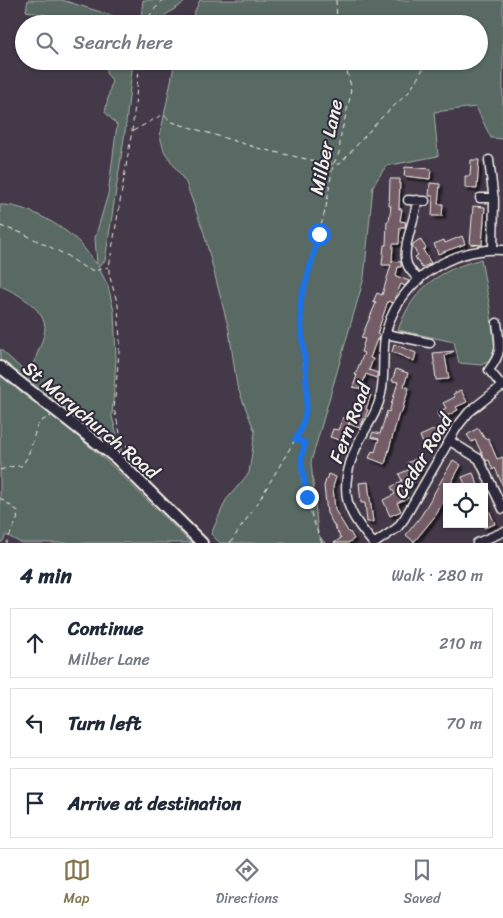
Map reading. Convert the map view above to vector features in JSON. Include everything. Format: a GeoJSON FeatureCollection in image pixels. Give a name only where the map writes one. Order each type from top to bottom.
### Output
{"type":"FeatureCollection","features":[{"type":"Feature","properties":{"kind":"street"},"geometry":{"type":"LineString","coordinates":[[489,160],[494,198],[493,249]]}},
{"type":"Feature","properties":{"kind":"street"},"geometry":{"type":"LineString","coordinates":[[480,198],[494,198]]}},
{"type":"Feature","properties":{"kind":"street"},"geometry":{"type":"LineString","coordinates":[[408,200],[421,200],[416,210],[405,254],[408,268],[419,280]]}},
{"type":"Feature","properties":{"kind":"street","name":"Fern Road"},"geometry":{"type":"LineString","coordinates":[[374,543],[352,515],[346,496],[346,484],[349,467],[356,448],[374,416],[381,394],[386,334],[392,316],[403,298],[419,280],[437,265],[467,252],[493,249],[503,250]]}},
{"type":"Feature","properties":{"kind":"street"},"geometry":{"type":"LineString","coordinates":[[497,323],[501,351],[489,370],[502,387]]}},
{"type":"Feature","properties":{"kind":"street"},"geometry":{"type":"LineString","coordinates":[[386,334],[427,343],[423,352]]}},
{"type":"Feature","properties":{"kind":"street","name":"St Marychurch Road"},"geometry":{"type":"LineString","coordinates":[[0,367],[116,458],[202,543]]}},
{"type":"Feature","properties":{"kind":"street","name":"Cedar Road"},"geometry":{"type":"LineString","coordinates":[[374,543],[397,528],[404,519],[457,427],[469,412],[502,387]]}},
{"type":"Feature","properties":{"kind":"street"},"geometry":{"type":"LineString","coordinates":[[450,441],[479,459],[503,509]]}},
{"type":"Feature","properties":{"kind":"street"},"geometry":{"type":"LineString","coordinates":[[474,541],[503,532]]}},
{"type":"Feature","properties":{"kind":"path"},"geometry":{"type":"LineString","coordinates":[[150,15],[162,0]]}},
{"type":"Feature","properties":{"kind":"path"},"geometry":{"type":"LineString","coordinates":[[336,0],[337,15]]}},
{"type":"Feature","properties":{"kind":"path"},"geometry":{"type":"LineString","coordinates":[[126,468],[129,461],[129,450],[120,433],[114,409],[120,341],[118,305],[109,274],[109,267],[132,131],[139,70]]}},
{"type":"Feature","properties":{"kind":"path","name":"Milber Lane"},"geometry":{"type":"LineString","coordinates":[[230,543],[257,504],[299,433],[304,420],[308,397],[303,359],[301,300],[326,207],[333,165],[340,153],[341,134],[350,98],[350,86],[346,70]]}},
{"type":"Feature","properties":{"kind":"path"},"geometry":{"type":"LineString","coordinates":[[132,131],[164,115],[172,122],[261,149],[333,165],[340,164],[382,118],[409,92],[422,70]]}},
{"type":"Feature","properties":{"kind":"path"},"geometry":{"type":"LineString","coordinates":[[0,226],[22,233],[66,255],[85,268],[95,271],[109,267]]}},
{"type":"Feature","properties":{"kind":"path"},"geometry":{"type":"LineString","coordinates":[[0,470],[22,466],[32,444],[37,425],[41,420],[58,412]]}},
{"type":"Feature","properties":{"kind":"path"},"geometry":{"type":"LineString","coordinates":[[295,439],[305,443],[301,460],[302,473],[313,520],[322,543]]}},
{"type":"Feature","properties":{"kind":"path"},"geometry":{"type":"LineString","coordinates":[[0,498],[18,510],[17,520],[6,543],[10,543]]}},
{"type":"Feature","properties":{"kind":"green space"},"geometry":{"type":"Polygon","coordinates":[[[28,0],[62,0],[111,15],[45,15],[26,11],[28,0]]]}},
{"type":"Feature","properties":{"kind":"green space"},"geometry":{"type":"Polygon","coordinates":[[[143,0],[188,0],[166,15],[141,15],[143,0]]]}},
{"type":"Feature","properties":{"kind":"green space"},"geometry":{"type":"Polygon","coordinates":[[[200,0],[503,0],[503,139],[491,138],[476,107],[434,112],[438,156],[386,166],[373,186],[364,278],[311,462],[318,534],[325,543],[220,543],[211,534],[226,500],[249,473],[255,432],[237,386],[229,330],[204,233],[186,183],[164,151],[160,136],[173,70],[488,70],[488,15],[193,15],[200,0]]]}},
{"type":"Feature","properties":{"kind":"green space"},"geometry":{"type":"Polygon","coordinates":[[[107,70],[132,70],[125,132],[105,261],[98,266],[108,286],[114,311],[116,359],[112,417],[123,456],[120,458],[0,363],[0,349],[22,369],[30,371],[42,342],[45,326],[43,319],[34,307],[20,296],[0,286],[0,205],[21,208],[54,223],[73,236],[97,264],[95,238],[108,194],[117,125],[105,112],[112,80],[106,73],[107,70]]]}},
{"type":"Feature","properties":{"kind":"green space"},"geometry":{"type":"Polygon","coordinates":[[[481,259],[495,349],[490,361],[481,365],[459,363],[454,342],[398,330],[404,315],[420,291],[440,275],[481,259]]]}},
{"type":"Feature","properties":{"kind":"green space"},"geometry":{"type":"Polygon","coordinates":[[[0,375],[59,420],[111,465],[191,543],[21,543],[6,535],[0,543],[0,375]]]}},
{"type":"Feature","properties":{"kind":"building"},"geometry":{"type":"Polygon","coordinates":[[[471,160],[479,160],[477,189],[465,188],[465,176],[470,176],[471,160]]]}},
{"type":"Feature","properties":{"kind":"building"},"geometry":{"type":"Polygon","coordinates":[[[405,167],[431,169],[430,179],[404,176],[405,167]]]}},
{"type":"Feature","properties":{"kind":"building"},"geometry":{"type":"Polygon","coordinates":[[[390,179],[400,179],[399,209],[402,209],[400,221],[406,222],[405,227],[400,227],[399,244],[393,244],[392,261],[401,262],[401,267],[398,267],[396,276],[409,281],[405,286],[401,284],[393,303],[388,301],[377,334],[380,335],[379,340],[377,339],[370,358],[373,359],[369,370],[378,373],[376,378],[366,374],[361,389],[353,387],[357,375],[355,375],[364,353],[361,352],[365,339],[361,338],[376,303],[373,302],[377,293],[382,295],[391,265],[382,265],[384,245],[386,245],[387,221],[389,221],[391,206],[389,206],[390,179]]]}},
{"type":"Feature","properties":{"kind":"building"},"geometry":{"type":"Polygon","coordinates":[[[430,183],[440,184],[438,204],[443,204],[442,216],[432,216],[433,196],[429,196],[430,183]]]}},
{"type":"Feature","properties":{"kind":"building"},"geometry":{"type":"Polygon","coordinates":[[[473,206],[485,207],[482,245],[470,244],[473,206]]]}},
{"type":"Feature","properties":{"kind":"building"},"geometry":{"type":"Polygon","coordinates":[[[462,236],[465,244],[438,254],[434,244],[444,240],[445,243],[462,236]]]}},
{"type":"Feature","properties":{"kind":"building"},"geometry":{"type":"Polygon","coordinates":[[[420,239],[426,248],[423,250],[431,263],[422,268],[415,257],[418,255],[412,246],[420,239]]]}},
{"type":"Feature","properties":{"kind":"building"},"geometry":{"type":"Polygon","coordinates":[[[394,344],[416,353],[414,361],[392,352],[394,344]]]}},
{"type":"Feature","properties":{"kind":"building"},"geometry":{"type":"Polygon","coordinates":[[[454,351],[445,356],[449,379],[436,380],[433,353],[454,351]]]}},
{"type":"Feature","properties":{"kind":"building"},"geometry":{"type":"Polygon","coordinates":[[[396,369],[408,373],[404,386],[409,388],[401,414],[399,413],[385,464],[369,458],[372,451],[375,452],[379,439],[371,437],[373,432],[380,434],[387,411],[389,412],[398,382],[392,381],[396,369]]]}},
{"type":"Feature","properties":{"kind":"building"},"geometry":{"type":"Polygon","coordinates":[[[461,390],[467,402],[456,407],[458,410],[447,416],[450,422],[443,426],[437,413],[446,408],[443,403],[455,397],[453,394],[461,390]]]}},
{"type":"Feature","properties":{"kind":"building"},"geometry":{"type":"Polygon","coordinates":[[[361,392],[371,395],[366,409],[368,410],[360,428],[349,424],[361,392]]]}},
{"type":"Feature","properties":{"kind":"building"},"geometry":{"type":"Polygon","coordinates":[[[343,417],[350,420],[342,441],[330,437],[333,429],[338,430],[343,417]]]}},
{"type":"Feature","properties":{"kind":"building"},"geometry":{"type":"Polygon","coordinates":[[[440,427],[444,436],[424,446],[420,436],[440,427]]]}},
{"type":"Feature","properties":{"kind":"building"},"geometry":{"type":"Polygon","coordinates":[[[478,428],[485,439],[488,438],[497,459],[503,457],[503,486],[495,468],[493,470],[489,460],[486,461],[475,440],[472,442],[467,435],[478,428]]]}},
{"type":"Feature","properties":{"kind":"building"},"geometry":{"type":"Polygon","coordinates":[[[416,459],[421,471],[410,476],[414,483],[403,488],[408,498],[397,503],[401,511],[390,516],[383,500],[395,494],[391,487],[402,481],[399,474],[410,469],[407,463],[416,459]]]}},
{"type":"Feature","properties":{"kind":"building"},"geometry":{"type":"Polygon","coordinates":[[[453,460],[461,465],[451,483],[443,483],[443,502],[436,515],[414,542],[406,535],[421,516],[453,460]]]}},
{"type":"Feature","properties":{"kind":"building"},"geometry":{"type":"Polygon","coordinates":[[[473,473],[477,483],[464,483],[462,477],[473,473]]]}},
{"type":"Feature","properties":{"kind":"building"},"geometry":{"type":"Polygon","coordinates":[[[328,474],[336,477],[333,487],[335,510],[354,539],[348,543],[334,543],[341,538],[327,513],[324,486],[328,474]]]}},
{"type":"Feature","properties":{"kind":"building"},"geometry":{"type":"Polygon","coordinates":[[[368,482],[373,522],[367,522],[365,503],[361,503],[359,483],[368,482]]]}},
{"type":"Feature","properties":{"kind":"building"},"geometry":{"type":"Polygon","coordinates":[[[488,507],[495,524],[488,527],[488,507]]]}},
{"type":"Feature","properties":{"kind":"route"},"geometry":{"type":"LineString","coordinates":[[307,497],[301,460],[305,443],[295,439],[304,420],[308,397],[303,359],[301,300],[319,234]]}}]}
